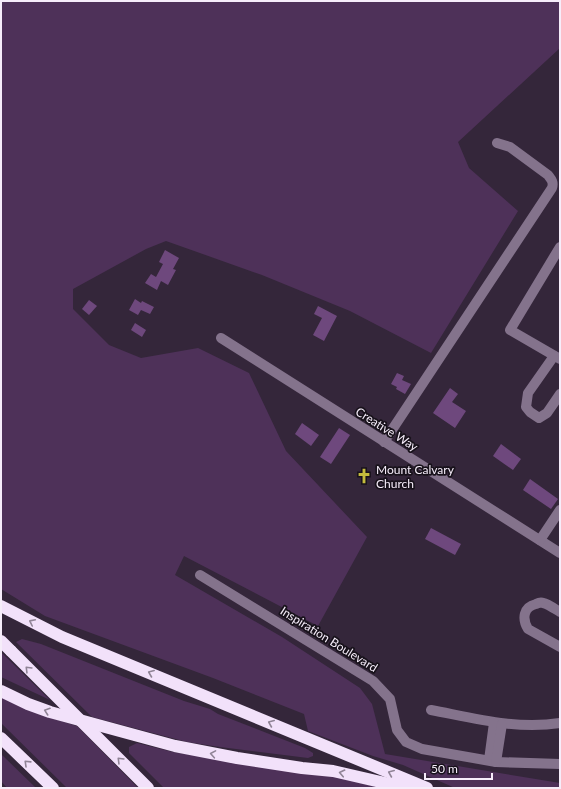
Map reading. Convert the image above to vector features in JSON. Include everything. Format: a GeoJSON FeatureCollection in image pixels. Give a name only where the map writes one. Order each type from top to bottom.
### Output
{"type":"FeatureCollection","features":[{"type":"Feature","properties":{"kind":"highway"},"geometry":{"type":"LineString","coordinates":[[1,606],[62,637],[427,788]]}},
{"type":"Feature","properties":{"kind":"highway"},"geometry":{"type":"LineString","coordinates":[[1,641],[148,788]]}},
{"type":"Feature","properties":{"kind":"highway"},"geometry":{"type":"LineString","coordinates":[[1,691],[28,704],[50,712],[175,746],[237,758],[333,771],[407,788]]}},
{"type":"Feature","properties":{"kind":"highway"},"geometry":{"type":"LineString","coordinates":[[1,738],[53,788]]}},
{"type":"Feature","properties":{"kind":"street"},"geometry":{"type":"LineString","coordinates":[[384,442],[552,188],[552,180],[548,175],[510,147],[497,143]]}},
{"type":"Feature","properties":{"kind":"street"},"geometry":{"type":"LineString","coordinates":[[560,246],[510,330],[557,358],[528,394],[526,407],[530,412],[540,418],[547,413],[560,394]]}},
{"type":"Feature","properties":{"kind":"street","name":"Creative Way"},"geometry":{"type":"LineString","coordinates":[[222,338],[560,553]]}},
{"type":"Feature","properties":{"kind":"street"},"geometry":{"type":"LineString","coordinates":[[540,540],[560,510]]}},
{"type":"Feature","properties":{"kind":"street","name":"Inspiration Boulevard"},"geometry":{"type":"LineString","coordinates":[[200,576],[372,681],[390,699],[397,730],[406,742],[422,749],[493,761],[560,764]]}},
{"type":"Feature","properties":{"kind":"street"},"geometry":{"type":"LineString","coordinates":[[560,612],[542,602],[528,607],[524,615],[528,629],[560,647]]}},
{"type":"Feature","properties":{"kind":"street"},"geometry":{"type":"LineString","coordinates":[[431,710],[498,723],[560,724]]}},
{"type":"Feature","properties":{"kind":"street"},"geometry":{"type":"LineString","coordinates":[[493,761],[498,723]]}},
{"type":"Feature","properties":{"kind":"shaded area"},"geometry":{"type":"Polygon","coordinates":[[[1,1],[560,1],[560,48],[458,142],[469,168],[518,211],[431,353],[350,311],[262,275],[166,241],[146,249],[73,289],[73,309],[109,345],[141,358],[198,348],[249,373],[286,451],[367,537],[318,626],[184,556],[175,575],[282,637],[360,688],[372,704],[385,754],[560,783],[560,788],[455,788],[403,765],[373,756],[308,731],[304,714],[213,678],[45,616],[1,589],[1,1]]]}},
{"type":"Feature","properties":{"kind":"shaded area"},"geometry":{"type":"Polygon","coordinates":[[[22,639],[41,644],[184,701],[210,709],[218,714],[305,748],[313,753],[313,756],[308,758],[187,742],[92,717],[16,642],[22,639]]]}},
{"type":"Feature","properties":{"kind":"shaded area"},"geometry":{"type":"Polygon","coordinates":[[[1,652],[6,657],[50,700],[1,677],[1,652]]]}},
{"type":"Feature","properties":{"kind":"shaded area"},"geometry":{"type":"Polygon","coordinates":[[[1,697],[42,715],[77,726],[138,788],[67,788],[1,723],[1,697]]]}},
{"type":"Feature","properties":{"kind":"shaded area"},"geometry":{"type":"Polygon","coordinates":[[[137,743],[173,752],[329,775],[381,788],[164,788],[129,753],[129,747],[137,743]]]}},
{"type":"Feature","properties":{"kind":"shaded area"},"geometry":{"type":"Polygon","coordinates":[[[1,754],[36,788],[7,788],[1,781],[1,754]]]}},
{"type":"Feature","properties":{"kind":"building"},"geometry":{"type":"Polygon","coordinates":[[[165,250],[179,258],[173,269],[176,270],[168,285],[161,281],[157,290],[145,283],[151,274],[156,277],[163,264],[159,262],[165,250]]]}},
{"type":"Feature","properties":{"kind":"building"},"geometry":{"type":"Polygon","coordinates":[[[135,299],[141,303],[142,301],[154,307],[150,314],[141,310],[138,315],[129,310],[135,299]]]}},
{"type":"Feature","properties":{"kind":"building"},"geometry":{"type":"Polygon","coordinates":[[[89,300],[97,306],[89,315],[82,309],[89,300]]]}},
{"type":"Feature","properties":{"kind":"building"},"geometry":{"type":"Polygon","coordinates":[[[318,306],[337,316],[324,341],[313,335],[322,318],[314,314],[318,306]]]}},
{"type":"Feature","properties":{"kind":"building"},"geometry":{"type":"Polygon","coordinates":[[[135,323],[146,330],[142,337],[131,330],[135,323]]]}},
{"type":"Feature","properties":{"kind":"building"},"geometry":{"type":"Polygon","coordinates":[[[397,373],[404,376],[402,380],[411,384],[405,394],[391,384],[397,373]]]}},
{"type":"Feature","properties":{"kind":"building"},"geometry":{"type":"Polygon","coordinates":[[[450,388],[458,394],[452,402],[466,411],[455,428],[433,413],[450,388]]]}},
{"type":"Feature","properties":{"kind":"building"},"geometry":{"type":"Polygon","coordinates":[[[302,423],[319,435],[311,446],[295,434],[302,423]]]}},
{"type":"Feature","properties":{"kind":"building"},"geometry":{"type":"Polygon","coordinates":[[[339,428],[350,435],[331,464],[320,457],[339,428]]]}},
{"type":"Feature","properties":{"kind":"building"},"geometry":{"type":"Polygon","coordinates":[[[501,444],[521,459],[513,470],[493,456],[501,444]]]}},
{"type":"Feature","properties":{"kind":"building"},"geometry":{"type":"Polygon","coordinates":[[[530,479],[558,499],[551,509],[523,490],[530,479]]]}},
{"type":"Feature","properties":{"kind":"building"},"geometry":{"type":"Polygon","coordinates":[[[431,528],[461,544],[455,555],[425,539],[431,528]]]}},
{"type":"Feature","properties":{"kind":"place","name":"Mount Calvary Church"},"geometry":{"type":"Point","coordinates":[364,476]}}]}
